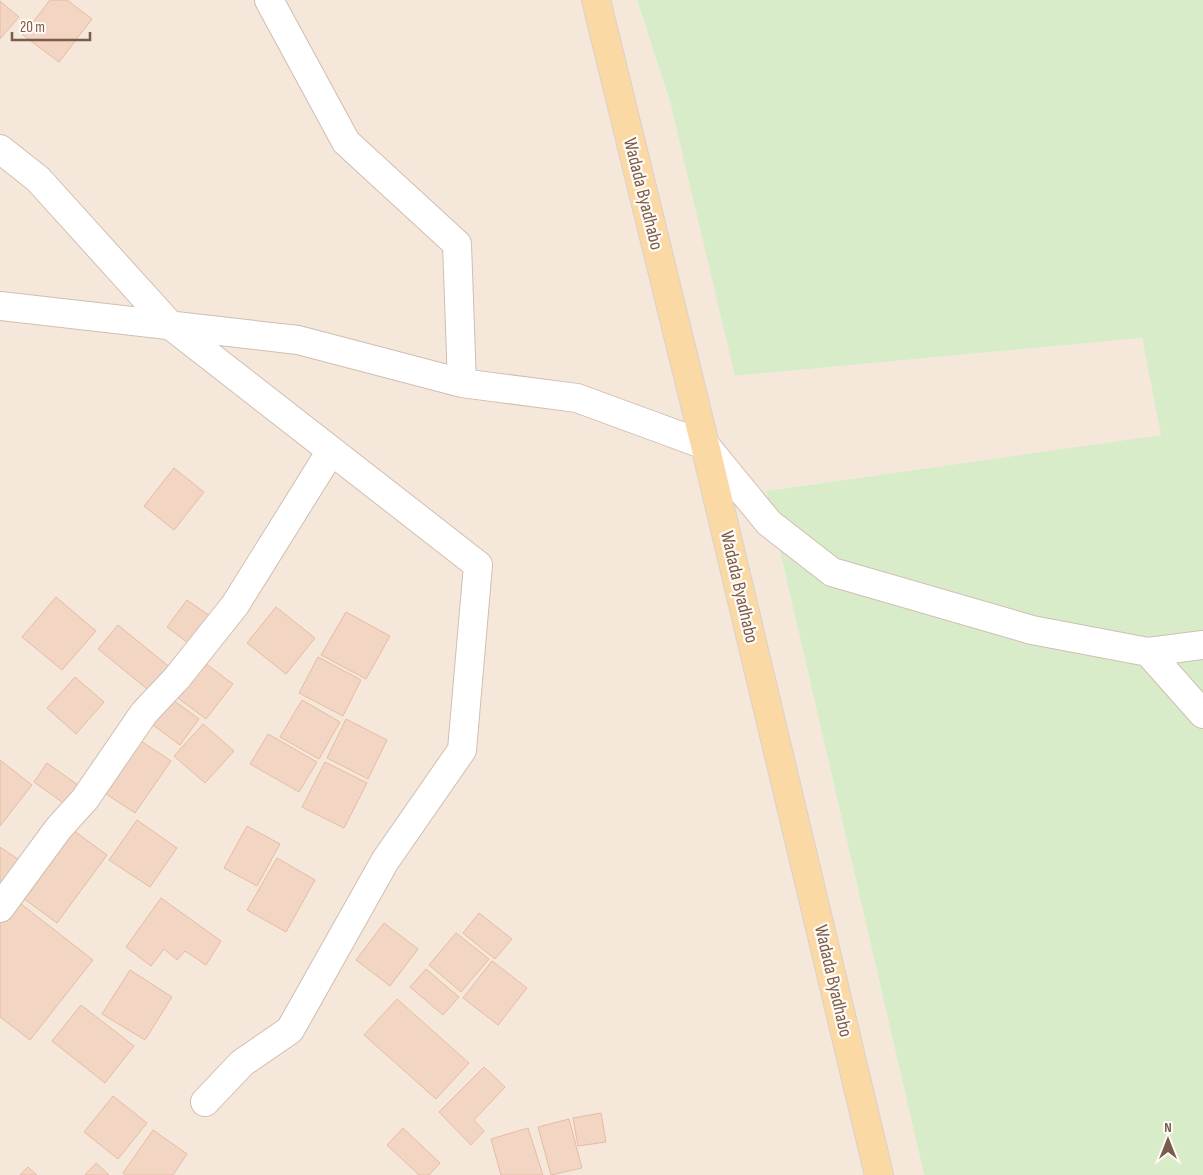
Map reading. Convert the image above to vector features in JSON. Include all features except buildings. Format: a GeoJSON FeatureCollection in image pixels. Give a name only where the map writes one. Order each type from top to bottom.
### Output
{"type":"FeatureCollection","features":[{"type":"Feature","properties":{"kind":"main road","name":"Wadada Byadhabo"},"geometry":{"type":"LineString","coordinates":[[596,0],[705,445],[879,1175]]}},
{"type":"Feature","properties":{"kind":"street"},"geometry":{"type":"LineString","coordinates":[[269,0],[346,142],[457,244],[462,383]]}},
{"type":"Feature","properties":{"kind":"street"},"geometry":{"type":"LineString","coordinates":[[0,150],[38,179],[170,325],[478,565],[462,750],[385,861],[290,1030],[242,1063],[205,1102]]}},
{"type":"Feature","properties":{"kind":"street"},"geometry":{"type":"LineString","coordinates":[[0,306],[298,340],[462,383],[577,398],[705,445],[769,523],[832,572],[1032,630],[1148,652],[1203,645]]}},
{"type":"Feature","properties":{"kind":"street"},"geometry":{"type":"LineString","coordinates":[[0,908],[58,829],[85,799],[144,713],[177,678],[235,605],[331,451]]}},
{"type":"Feature","properties":{"kind":"street"},"geometry":{"type":"LineString","coordinates":[[1148,652],[1203,714]]}},
{"type":"Feature","properties":{"kind":"shaded area"},"geometry":{"type":"Polygon","coordinates":[[[0,0],[637,0],[670,102],[736,376],[1142,338],[1162,435],[766,491],[924,1175],[0,1175],[0,0]]]}},
{"type":"Feature","properties":{"kind":"green space"},"geometry":{"type":"Polygon","coordinates":[[[637,0],[1203,0],[1203,1175],[924,1175],[766,491],[1161,435],[1142,338],[735,376],[670,102],[637,0]]]}}]}
